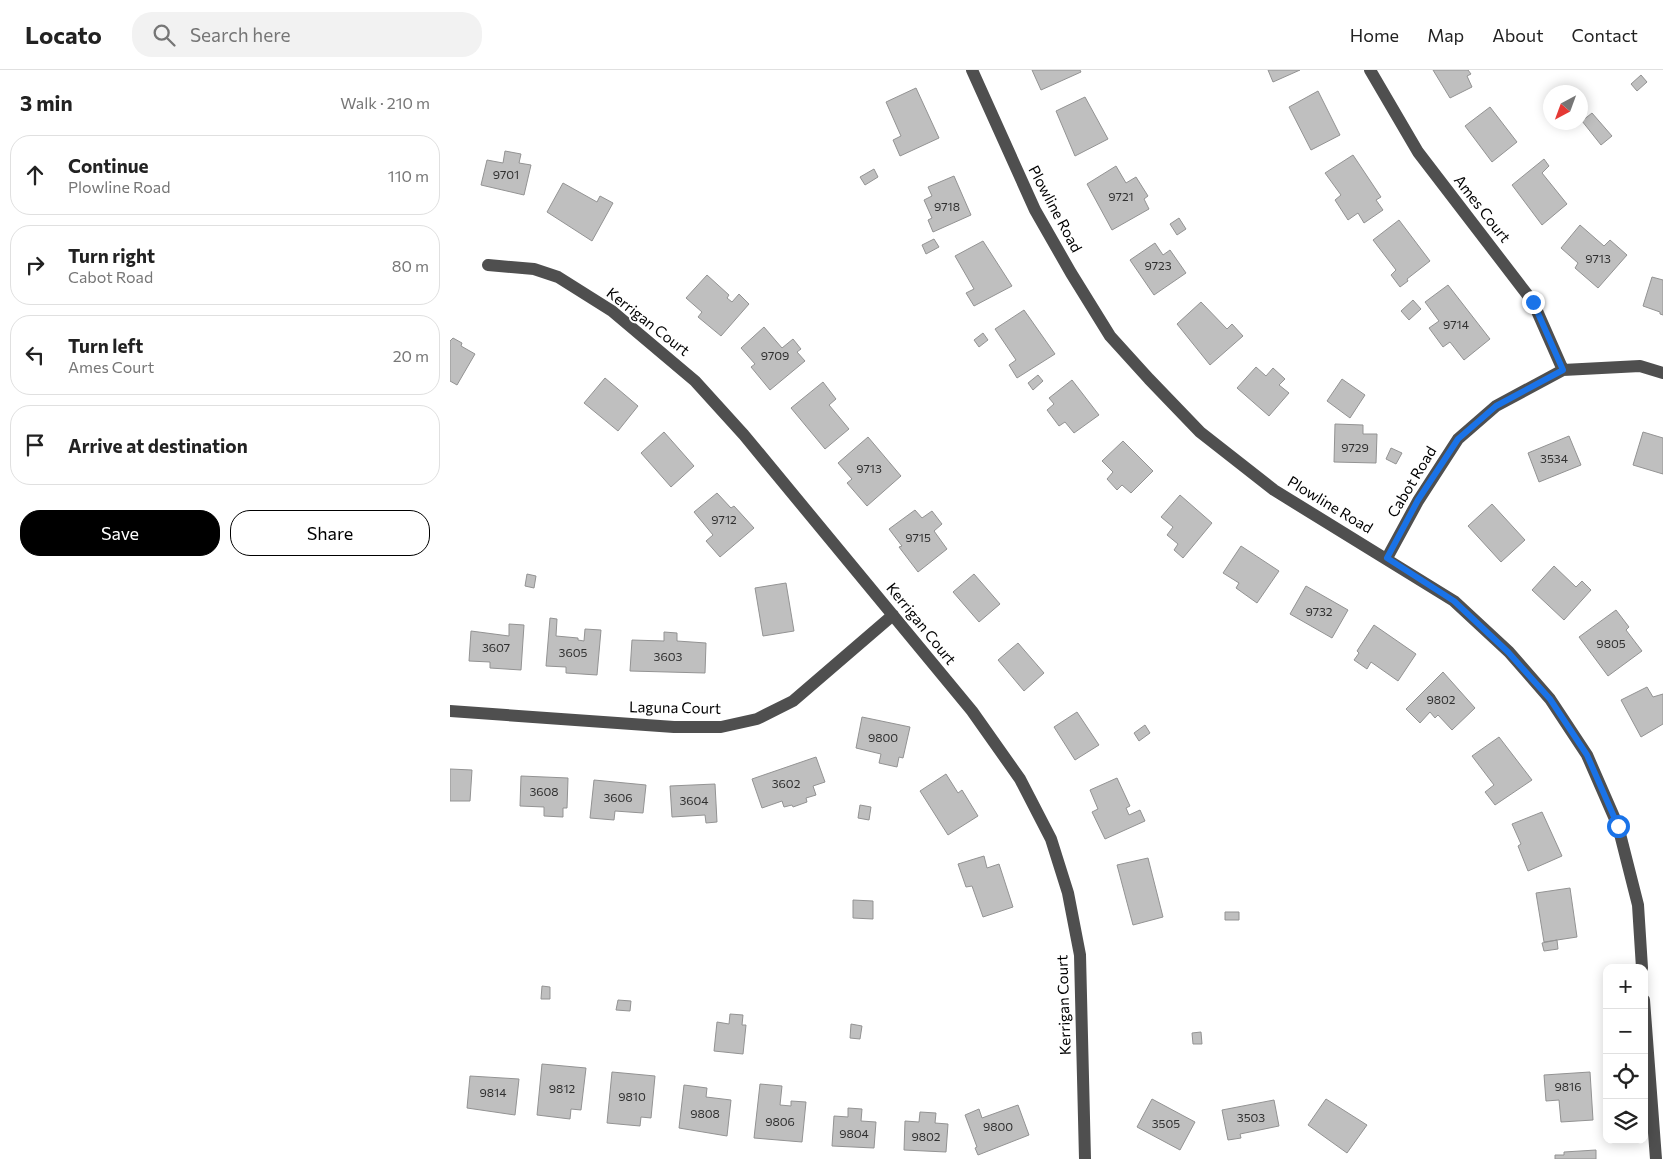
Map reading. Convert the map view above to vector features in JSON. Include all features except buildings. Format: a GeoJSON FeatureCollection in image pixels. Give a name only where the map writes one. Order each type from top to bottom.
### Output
{"type":"FeatureCollection","features":[{"type":"Feature","properties":{"kind":"street","name":"Plowline Road"},"geometry":{"type":"LineString","coordinates":[[972,70],[1035,210],[1110,336],[1200,432],[1274,490],[1454,601],[1508,652],[1550,699],[1587,755],[1618,826],[1638,905],[1642,964]]}},
{"type":"Feature","properties":{"kind":"street","name":"Ames Court"},"geometry":{"type":"LineString","coordinates":[[1370,70],[1418,152],[1533,302],[1563,370]]}},
{"type":"Feature","properties":{"kind":"street","name":"Kerrigan Court"},"geometry":{"type":"LineString","coordinates":[[488,265],[534,269],[558,277],[612,311],[695,380],[744,435],[972,711],[1020,779],[1052,840],[1068,893],[1080,955],[1085,1159]]}},
{"type":"Feature","properties":{"kind":"street","name":"Cabot Road"},"geometry":{"type":"LineString","coordinates":[[1387,558],[1418,500],[1458,439],[1496,406],[1563,370],[1640,366],[1663,373]]}},
{"type":"Feature","properties":{"kind":"street","name":"Laguna Court"},"geometry":{"type":"LineString","coordinates":[[450,711],[674,727],[721,727],[757,718],[793,701],[893,615]]}},
{"type":"Feature","properties":{"kind":"street"},"geometry":{"type":"LineString","coordinates":[[1645,1009],[1656,1159]]}},
{"type":"Feature","properties":{"kind":"route"},"geometry":{"type":"LineString","coordinates":[[1533,302],[1563,370],[1496,406],[1458,439],[1434,473],[1387,558],[1454,601],[1508,652],[1550,699],[1587,755],[1618,826]]}}]}
